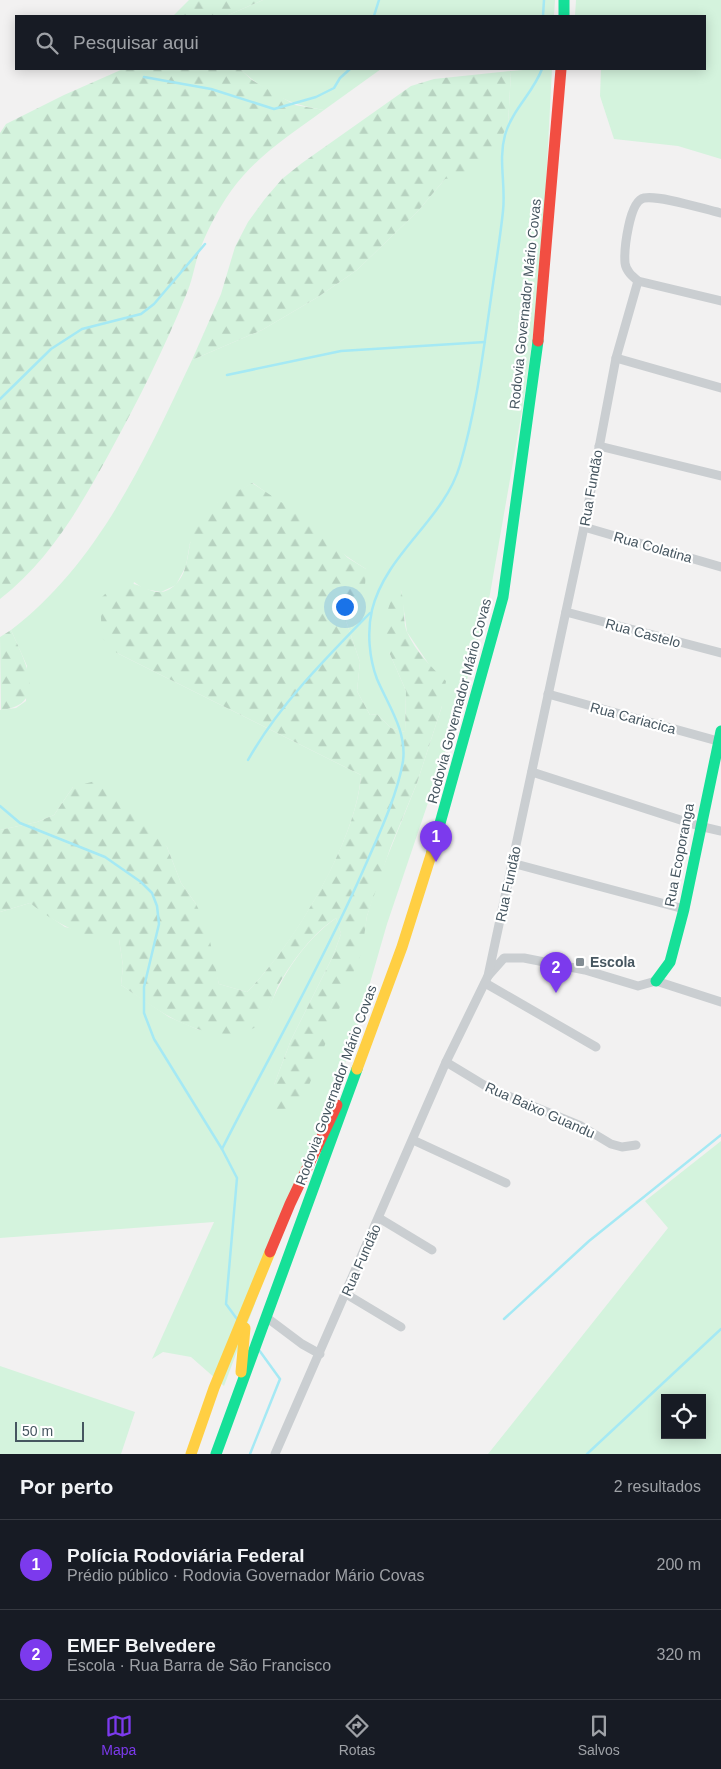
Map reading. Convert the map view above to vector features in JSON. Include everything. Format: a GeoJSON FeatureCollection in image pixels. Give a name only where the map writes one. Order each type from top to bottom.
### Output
{"type":"FeatureCollection","features":[{"type":"Feature","properties":{"kind":"main road"},"geometry":{"type":"LineString","coordinates":[[564,0],[564,15]]}},
{"type":"Feature","properties":{"kind":"main road","name":"Rodovia Governador Mário Covas"},"geometry":{"type":"LineString","coordinates":[[216,1454],[376,1021],[443,819],[503,597],[542,313],[561,70]]}},
{"type":"Feature","properties":{"kind":"main road","name":"Rua Ecoporanga"},"geometry":{"type":"LineString","coordinates":[[656,982],[670,962],[684,909],[699,826],[720,738]]}},
{"type":"Feature","properties":{"kind":"main road"},"geometry":{"type":"LineString","coordinates":[[192,1454],[214,1388],[290,1204],[376,1021]]}},
{"type":"Feature","properties":{"kind":"main road"},"geometry":{"type":"LineString","coordinates":[[240,1388],[243,1332],[258,1285]]}},
{"type":"Feature","properties":{"kind":"street"},"geometry":{"type":"LineString","coordinates":[[721,213],[664,200],[645,198],[637,203],[633,209],[625,263],[636,279],[721,301]]}},
{"type":"Feature","properties":{"kind":"street","name":"Rua Fundão"},"geometry":{"type":"LineString","coordinates":[[274,1454],[320,1354],[446,1062],[487,980],[584,527],[616,358],[636,279]]}},
{"type":"Feature","properties":{"kind":"street"},"geometry":{"type":"LineString","coordinates":[[616,358],[721,388]]}},
{"type":"Feature","properties":{"kind":"street"},"geometry":{"type":"LineString","coordinates":[[599,446],[721,476]]}},
{"type":"Feature","properties":{"kind":"street","name":"Rua Colatina"},"geometry":{"type":"LineString","coordinates":[[584,527],[721,567]]}},
{"type":"Feature","properties":{"kind":"street","name":"Rua Castelo"},"geometry":{"type":"LineString","coordinates":[[566,612],[721,653]]}},
{"type":"Feature","properties":{"kind":"street","name":"Rua Cariacica"},"geometry":{"type":"LineString","coordinates":[[548,694],[720,738]]}},
{"type":"Feature","properties":{"kind":"street"},"geometry":{"type":"LineString","coordinates":[[532,772],[699,826],[721,831]]}},
{"type":"Feature","properties":{"kind":"street"},"geometry":{"type":"LineString","coordinates":[[512,863],[684,909]]}},
{"type":"Feature","properties":{"kind":"street"},"geometry":{"type":"LineString","coordinates":[[596,1047],[487,980],[504,958],[524,958],[585,970],[638,986],[656,982],[721,1002]]}},
{"type":"Feature","properties":{"kind":"street","name":"Rua Baixo Guandu"},"geometry":{"type":"LineString","coordinates":[[446,1062],[489,1088],[582,1126],[611,1144],[622,1147],[636,1145]]}},
{"type":"Feature","properties":{"kind":"street"},"geometry":{"type":"LineString","coordinates":[[413,1140],[506,1183]]}},
{"type":"Feature","properties":{"kind":"street"},"geometry":{"type":"LineString","coordinates":[[379,1218],[432,1250]]}},
{"type":"Feature","properties":{"kind":"street"},"geometry":{"type":"LineString","coordinates":[[346,1294],[401,1327]]}},
{"type":"Feature","properties":{"kind":"street"},"geometry":{"type":"LineString","coordinates":[[266,1317],[302,1344],[320,1354]]}},
{"type":"Feature","properties":{"kind":"green space"},"geometry":{"type":"Polygon","coordinates":[[[189,0],[263,0],[228,15],[174,15],[189,0]]]}},
{"type":"Feature","properties":{"kind":"green space"},"geometry":{"type":"Polygon","coordinates":[[[263,0],[555,0],[554,15],[228,15],[263,0]]]}},
{"type":"Feature","properties":{"kind":"green space"},"geometry":{"type":"Polygon","coordinates":[[[576,0],[721,0],[721,159],[678,146],[614,139],[600,96],[601,70],[706,70],[706,15],[575,15],[576,0]]]}},
{"type":"Feature","properties":{"kind":"green space"},"geometry":{"type":"Polygon","coordinates":[[[121,70],[241,70],[252,80],[295,105],[324,110],[262,157],[231,191],[212,222],[205,238],[188,290],[160,355],[99,473],[49,550],[18,584],[0,599],[0,133],[6,124],[64,95],[121,70]]]}},
{"type":"Feature","properties":{"kind":"green space"},"geometry":{"type":"Polygon","coordinates":[[[241,70],[380,70],[324,110],[289,101],[260,85],[241,70]]]}},
{"type":"Feature","properties":{"kind":"green space"},"geometry":{"type":"Polygon","coordinates":[[[552,70],[541,280],[523,405],[490,594],[457,717],[387,924],[353,1042],[224,1386],[191,1357],[163,1352],[152,1359],[214,1222],[0,1238],[0,912],[30,903],[65,927],[119,939],[123,966],[121,985],[169,1017],[199,1030],[268,1010],[280,984],[304,948],[336,918],[341,934],[333,956],[291,1040],[274,1085],[330,1029],[361,951],[367,916],[378,880],[417,783],[442,706],[430,666],[407,632],[401,590],[389,652],[406,691],[405,732],[391,728],[377,714],[370,715],[357,691],[360,662],[343,612],[366,569],[351,560],[253,483],[217,503],[190,543],[186,566],[176,585],[161,592],[144,589],[134,582],[117,653],[361,775],[357,802],[348,831],[320,891],[284,948],[247,992],[219,984],[196,904],[181,883],[167,847],[73,787],[54,815],[37,822],[0,830],[0,710],[16,708],[26,701],[27,666],[11,630],[42,603],[70,573],[95,541],[138,470],[192,360],[262,330],[318,297],[357,270],[418,211],[445,179],[508,125],[511,71],[552,70]]]}},
{"type":"Feature","properties":{"kind":"green space"},"geometry":{"type":"Polygon","coordinates":[[[511,71],[508,125],[490,158],[470,175],[445,179],[418,211],[357,270],[318,297],[262,330],[192,360],[221,294],[235,247],[248,222],[282,179],[411,86],[434,79],[511,71]]]}},
{"type":"Feature","properties":{"kind":"green space"},"geometry":{"type":"Polygon","coordinates":[[[252,483],[307,519],[348,558],[366,569],[365,586],[357,599],[348,601],[343,612],[360,662],[357,691],[370,715],[377,714],[391,728],[405,732],[406,691],[389,652],[384,622],[396,584],[402,594],[407,632],[424,659],[446,681],[442,706],[417,783],[391,846],[367,916],[362,951],[298,1113],[276,1111],[274,1085],[291,1040],[333,956],[341,934],[336,918],[319,931],[297,957],[279,984],[267,1013],[260,1023],[252,1029],[228,1034],[212,1033],[180,1022],[164,1014],[121,985],[123,966],[119,939],[107,939],[83,934],[61,924],[30,903],[0,912],[0,830],[37,822],[54,815],[73,787],[95,781],[112,790],[136,811],[167,847],[181,883],[196,904],[207,927],[219,984],[247,992],[284,948],[320,891],[348,830],[357,801],[361,775],[117,653],[102,638],[100,599],[113,588],[124,584],[141,586],[156,592],[165,591],[174,586],[180,579],[187,563],[192,535],[199,519],[224,498],[252,483]]]}},
{"type":"Feature","properties":{"kind":"green space"},"geometry":{"type":"Polygon","coordinates":[[[11,630],[26,666],[29,690],[25,699],[16,706],[1,710],[0,637],[11,630]]]}},
{"type":"Feature","properties":{"kind":"green space"},"geometry":{"type":"Polygon","coordinates":[[[721,1141],[721,1454],[488,1454],[668,1228],[645,1201],[721,1141]]]}},
{"type":"Feature","properties":{"kind":"green space"},"geometry":{"type":"Polygon","coordinates":[[[0,1366],[135,1412],[121,1454],[0,1454],[0,1366]]]}},
{"type":"Feature","properties":{"kind":"waterway"},"geometry":{"type":"LineString","coordinates":[[374,15],[379,0]]}},
{"type":"Feature","properties":{"kind":"waterway"},"geometry":{"type":"LineString","coordinates":[[543,15],[544,0]]}},
{"type":"Feature","properties":{"kind":"waterway"},"geometry":{"type":"LineString","coordinates":[[144,77],[211,89],[274,109],[316,97],[334,88],[340,78],[349,70]]}},
{"type":"Feature","properties":{"kind":"waterway"},"geometry":{"type":"LineString","coordinates":[[222,1149],[342,916],[396,791],[403,761],[402,739],[396,718],[377,679],[372,662],[369,636],[370,618],[379,590],[389,571],[441,503],[452,485],[460,465],[466,445],[478,382],[500,233],[504,201],[503,144],[512,118],[542,70]]}},
{"type":"Feature","properties":{"kind":"waterway"},"geometry":{"type":"LineString","coordinates":[[0,399],[51,349],[82,329],[141,314],[154,304],[205,244]]}},
{"type":"Feature","properties":{"kind":"waterway"},"geometry":{"type":"LineString","coordinates":[[227,375],[341,351],[485,342]]}},
{"type":"Feature","properties":{"kind":"waterway"},"geometry":{"type":"LineString","coordinates":[[248,760],[260,740],[289,701],[320,665],[370,613]]}},
{"type":"Feature","properties":{"kind":"waterway"},"geometry":{"type":"LineString","coordinates":[[0,806],[20,823],[105,857],[141,882],[152,893],[157,906],[159,924],[144,987],[144,1013],[154,1039],[222,1149],[237,1178],[226,1304],[237,1319]]}},
{"type":"Feature","properties":{"kind":"waterway"},"geometry":{"type":"LineString","coordinates":[[504,1319],[589,1241],[721,1135]]}},
{"type":"Feature","properties":{"kind":"waterway"},"geometry":{"type":"LineString","coordinates":[[587,1454],[721,1329]]}},
{"type":"Feature","properties":{"kind":"waterway"},"geometry":{"type":"LineString","coordinates":[[250,1454],[280,1379],[259,1350]]}},
{"type":"Feature","properties":{"kind":"traffic: fast"},"geometry":{"type":"LineString","coordinates":[[564,0],[564,15]]}},
{"type":"Feature","properties":{"kind":"traffic: fast"},"geometry":{"type":"LineString","coordinates":[[432,852],[503,597],[538,341]]}},
{"type":"Feature","properties":{"kind":"traffic: fast"},"geometry":{"type":"LineString","coordinates":[[656,981],[670,962],[684,909],[721,731]]}},
{"type":"Feature","properties":{"kind":"traffic: fast"},"geometry":{"type":"LineString","coordinates":[[216,1454],[357,1069]]}},
{"type":"Feature","properties":{"kind":"traffic: slow"},"geometry":{"type":"LineString","coordinates":[[357,1069],[402,947],[432,852]]}},
{"type":"Feature","properties":{"kind":"traffic: slow"},"geometry":{"type":"LineString","coordinates":[[191,1454],[214,1388],[270,1252]]}},
{"type":"Feature","properties":{"kind":"traffic: slow"},"geometry":{"type":"LineString","coordinates":[[241,1372],[245,1328]]}},
{"type":"Feature","properties":{"kind":"traffic: jam"},"geometry":{"type":"LineString","coordinates":[[538,341],[561,70]]}},
{"type":"Feature","properties":{"kind":"traffic: jam"},"geometry":{"type":"LineString","coordinates":[[270,1252],[290,1204],[337,1105]]}},
{"type":"Feature","properties":{"kind":"place","name":"Polícia Rodoviária Federal"},"geometry":{"type":"Point","coordinates":[436,862]}},
{"type":"Feature","properties":{"kind":"place","name":"Escola"},"geometry":{"type":"Point","coordinates":[580,962]}},
{"type":"Feature","properties":{"kind":"place","name":"EMEF Belvedere"},"geometry":{"type":"Point","coordinates":[556,993]}}]}
